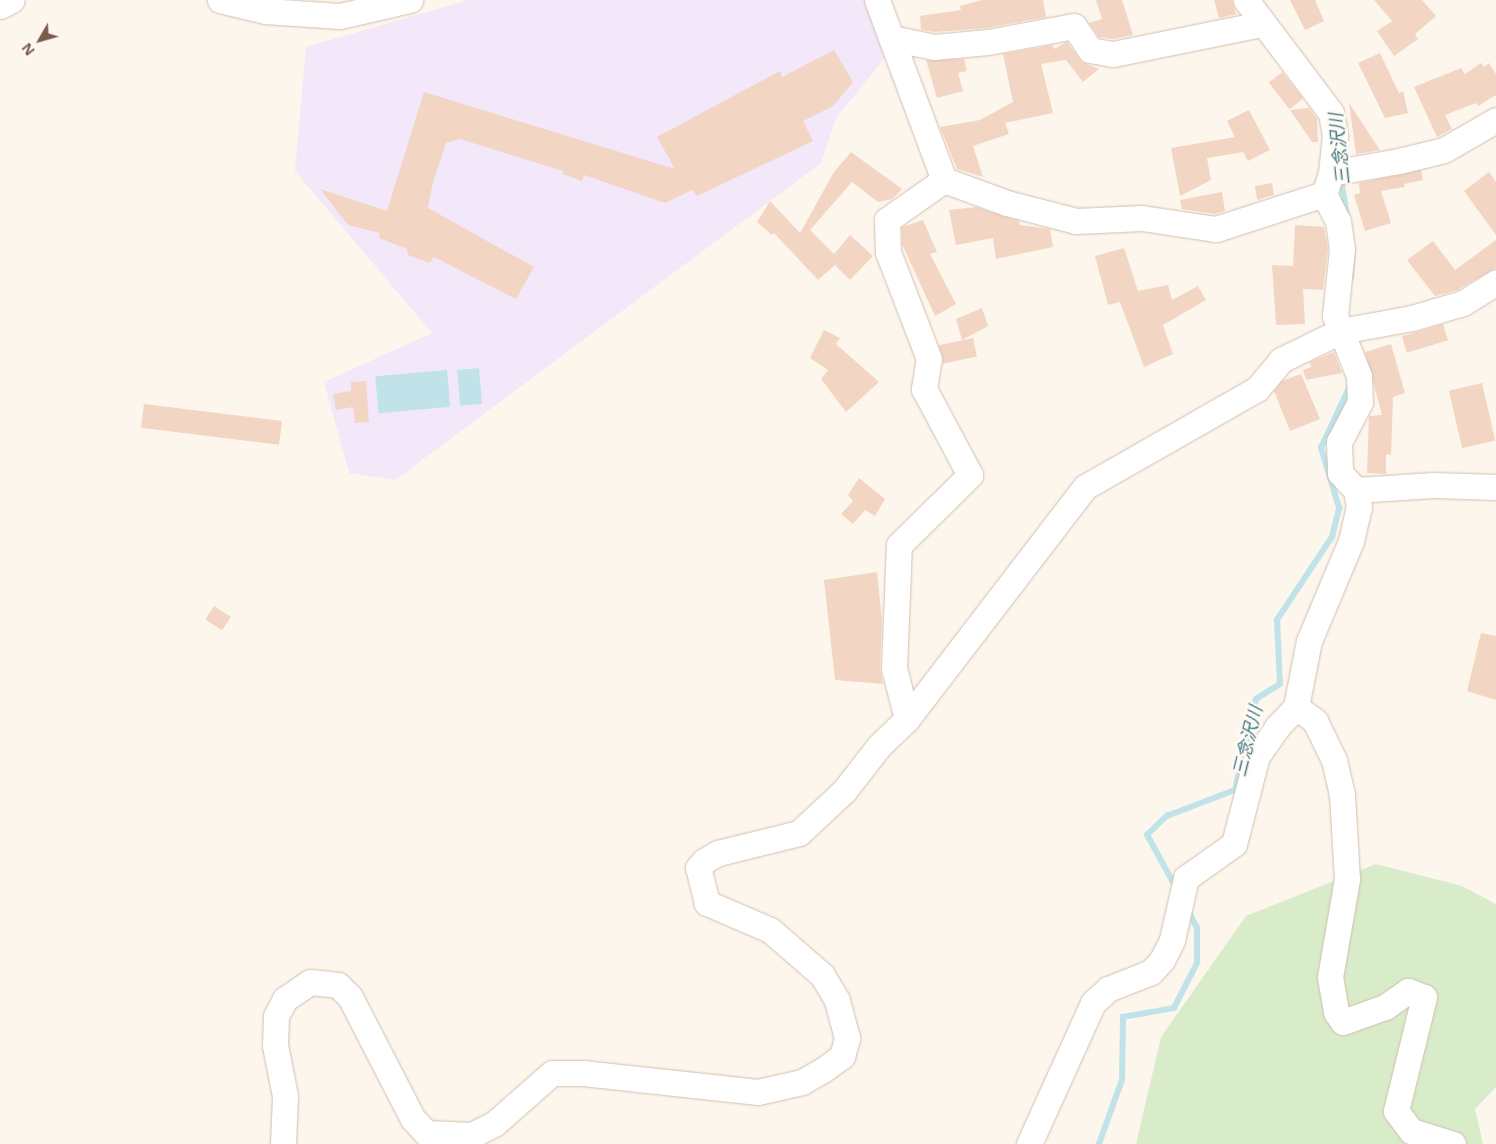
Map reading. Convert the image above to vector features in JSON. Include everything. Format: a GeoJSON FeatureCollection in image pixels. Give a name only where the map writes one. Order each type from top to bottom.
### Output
{"type":"FeatureCollection","features":[{"type":"Feature","properties":{"kind":"street"},"geometry":{"type":"LineString","coordinates":[[0,6],[12,0]]}},
{"type":"Feature","properties":{"kind":"street"},"geometry":{"type":"LineString","coordinates":[[220,0],[265,11],[340,16],[410,0]]}},
{"type":"Feature","properties":{"kind":"street"},"geometry":{"type":"LineString","coordinates":[[877,0],[944,180],[1008,203],[1076,221],[1142,218],[1216,229],[1335,177],[1444,150],[1496,120]]}},
{"type":"Feature","properties":{"kind":"street"},"geometry":{"type":"LineString","coordinates":[[1029,1144],[1093,1003],[1108,989],[1151,972],[1162,960],[1172,940],[1186,878],[1234,844],[1257,756],[1276,727],[1296,707],[1309,642],[1351,541],[1359,507],[1356,490],[1340,473],[1339,442],[1360,402],[1359,376],[1335,316],[1342,249],[1335,177],[1335,135],[1331,113],[1261,24],[1246,0]]}},
{"type":"Feature","properties":{"kind":"street"},"geometry":{"type":"LineString","coordinates":[[891,38],[934,47],[988,42],[1074,26],[1090,50],[1113,54],[1261,24]]}},
{"type":"Feature","properties":{"kind":"street"},"geometry":{"type":"LineString","coordinates":[[906,719],[894,668],[899,545],[970,475],[924,388],[929,359],[888,252],[888,220],[944,180]]}},
{"type":"Feature","properties":{"kind":"street"},"geometry":{"type":"LineString","coordinates":[[283,1144],[285,1096],[275,1038],[276,1016],[285,999],[310,982],[338,985],[350,997],[413,1119],[426,1132],[472,1135],[494,1124],[552,1073],[583,1073],[758,1092],[802,1082],[823,1070],[842,1056],[847,1038],[844,1017],[822,975],[770,930],[707,903],[698,868],[718,853],[799,833],[844,791],[879,746],[906,719],[1085,487],[1257,389],[1281,360],[1341,331],[1412,318],[1463,303],[1496,282]]}},
{"type":"Feature","properties":{"kind":"street"},"geometry":{"type":"LineString","coordinates":[[1356,490],[1434,485],[1496,487]]}},
{"type":"Feature","properties":{"kind":"street"},"geometry":{"type":"LineString","coordinates":[[1296,707],[1315,721],[1334,760],[1342,795],[1347,840],[1348,879],[1330,977],[1336,1012],[1343,1022],[1385,1006],[1408,990],[1424,997],[1396,1111],[1410,1131],[1453,1144]]}},
{"type":"Feature","properties":{"kind":"shaded area"},"geometry":{"type":"Polygon","coordinates":[[[468,0],[869,0],[889,53],[836,118],[821,163],[395,480],[349,473],[324,382],[432,333],[295,171],[306,47],[468,0]]]}},
{"type":"Feature","properties":{"kind":"green space"},"geometry":{"type":"Polygon","coordinates":[[[1376,864],[1462,886],[1496,904],[1496,1087],[1475,1109],[1483,1144],[1136,1144],[1161,1037],[1246,916],[1376,864]]]}},
{"type":"Feature","properties":{"kind":"water"},"geometry":{"type":"Polygon","coordinates":[[[479,368],[482,404],[460,406],[457,370],[479,368]]]}},
{"type":"Feature","properties":{"kind":"water"},"geometry":{"type":"Polygon","coordinates":[[[447,370],[450,407],[378,413],[375,376],[447,370]]]}},
{"type":"Feature","properties":{"kind":"building"},"geometry":{"type":"Polygon","coordinates":[[[982,0],[1043,0],[1046,17],[986,28],[935,32],[921,30],[920,16],[961,10],[960,6],[982,0]]]}},
{"type":"Feature","properties":{"kind":"building"},"geometry":{"type":"Polygon","coordinates":[[[1096,0],[1122,0],[1133,35],[1113,39],[1099,37],[1089,23],[1102,19],[1096,0]]]}},
{"type":"Feature","properties":{"kind":"building"},"geometry":{"type":"Polygon","coordinates":[[[1214,0],[1232,0],[1236,14],[1219,18],[1214,0]]]}},
{"type":"Feature","properties":{"kind":"building"},"geometry":{"type":"Polygon","coordinates":[[[1290,0],[1315,0],[1324,21],[1305,30],[1290,0]]]}},
{"type":"Feature","properties":{"kind":"building"},"geometry":{"type":"Polygon","coordinates":[[[1374,0],[1422,0],[1436,16],[1415,34],[1418,39],[1394,56],[1377,31],[1392,21],[1374,0]]]}},
{"type":"Feature","properties":{"kind":"building"},"geometry":{"type":"Polygon","coordinates":[[[1067,42],[1082,62],[1099,69],[1083,82],[1066,60],[1041,64],[1053,113],[1005,123],[1009,134],[973,146],[983,177],[957,169],[940,127],[980,120],[1013,102],[1003,54],[1053,45],[1054,49],[1067,42]]]}},
{"type":"Feature","properties":{"kind":"building"},"geometry":{"type":"Polygon","coordinates":[[[834,50],[853,82],[833,106],[803,121],[813,141],[697,196],[692,190],[665,203],[584,175],[582,181],[563,174],[563,171],[460,139],[446,143],[433,182],[428,208],[534,267],[516,299],[434,257],[430,263],[408,255],[407,249],[379,238],[380,233],[348,225],[320,189],[387,211],[424,92],[675,169],[657,137],[780,71],[782,77],[834,50]]]}},
{"type":"Feature","properties":{"kind":"building"},"geometry":{"type":"Polygon","coordinates":[[[1380,53],[1399,93],[1403,91],[1408,113],[1385,118],[1358,63],[1380,53]]]}},
{"type":"Feature","properties":{"kind":"building"},"geometry":{"type":"Polygon","coordinates":[[[964,59],[967,71],[958,73],[963,91],[937,98],[926,60],[964,59]]]}},
{"type":"Feature","properties":{"kind":"building"},"geometry":{"type":"Polygon","coordinates":[[[1481,63],[1484,67],[1489,63],[1496,74],[1496,95],[1478,106],[1476,103],[1445,115],[1452,129],[1437,137],[1414,87],[1461,68],[1465,74],[1481,63]]]}},
{"type":"Feature","properties":{"kind":"building"},"geometry":{"type":"Polygon","coordinates":[[[1282,72],[1303,99],[1290,109],[1269,82],[1282,72]]]}},
{"type":"Feature","properties":{"kind":"building"},"geometry":{"type":"Polygon","coordinates":[[[1349,103],[1380,150],[1356,154],[1349,103]]]}},
{"type":"Feature","properties":{"kind":"building"},"geometry":{"type":"Polygon","coordinates":[[[1309,108],[1317,119],[1318,142],[1312,142],[1290,110],[1309,108]]]}},
{"type":"Feature","properties":{"kind":"building"},"geometry":{"type":"Polygon","coordinates":[[[1249,110],[1270,150],[1248,161],[1243,152],[1207,158],[1211,180],[1180,196],[1171,148],[1235,137],[1227,121],[1249,110]]]}},
{"type":"Feature","properties":{"kind":"building"},"geometry":{"type":"Polygon","coordinates":[[[851,152],[902,189],[892,199],[878,202],[852,182],[810,230],[834,254],[850,235],[873,256],[850,280],[835,265],[818,280],[774,233],[772,235],[757,222],[770,201],[800,233],[834,172],[851,152]]]}},
{"type":"Feature","properties":{"kind":"building"},"geometry":{"type":"Polygon","coordinates":[[[1421,170],[1423,180],[1404,184],[1405,187],[1381,191],[1391,223],[1365,231],[1354,195],[1360,193],[1359,183],[1421,170]]]}},
{"type":"Feature","properties":{"kind":"building"},"geometry":{"type":"Polygon","coordinates":[[[1489,172],[1496,182],[1496,235],[1464,191],[1489,172]]]}},
{"type":"Feature","properties":{"kind":"building"},"geometry":{"type":"Polygon","coordinates":[[[1272,183],[1274,195],[1257,200],[1255,186],[1272,183]]]}},
{"type":"Feature","properties":{"kind":"building"},"geometry":{"type":"Polygon","coordinates":[[[1222,192],[1225,211],[1215,214],[1182,209],[1180,200],[1222,192]]]}},
{"type":"Feature","properties":{"kind":"building"},"geometry":{"type":"Polygon","coordinates":[[[976,207],[1019,221],[1020,225],[1050,229],[1053,247],[996,259],[993,238],[956,245],[949,210],[976,207]]]}},
{"type":"Feature","properties":{"kind":"building"},"geometry":{"type":"Polygon","coordinates":[[[923,220],[937,252],[930,254],[956,304],[935,316],[902,244],[902,227],[923,220]]]}},
{"type":"Feature","properties":{"kind":"building"},"geometry":{"type":"Polygon","coordinates":[[[1295,225],[1324,227],[1328,249],[1323,290],[1303,289],[1305,324],[1276,325],[1272,265],[1293,266],[1295,225]]]}},
{"type":"Feature","properties":{"kind":"building"},"geometry":{"type":"Polygon","coordinates":[[[1496,240],[1496,268],[1457,290],[1435,296],[1407,260],[1433,241],[1455,270],[1496,240]]]}},
{"type":"Feature","properties":{"kind":"building"},"geometry":{"type":"Polygon","coordinates":[[[1124,248],[1138,291],[1168,285],[1172,300],[1198,286],[1206,300],[1163,325],[1173,354],[1144,367],[1120,302],[1108,305],[1095,256],[1124,248]]]}},
{"type":"Feature","properties":{"kind":"building"},"geometry":{"type":"Polygon","coordinates":[[[982,308],[988,326],[962,340],[956,319],[982,308]]]}},
{"type":"Feature","properties":{"kind":"building"},"geometry":{"type":"Polygon","coordinates":[[[1443,324],[1448,340],[1407,353],[1402,337],[1443,324]]]}},
{"type":"Feature","properties":{"kind":"building"},"geometry":{"type":"Polygon","coordinates":[[[824,330],[840,338],[836,344],[879,382],[846,412],[821,379],[828,370],[810,358],[824,330]]]}},
{"type":"Feature","properties":{"kind":"building"},"geometry":{"type":"Polygon","coordinates":[[[973,338],[977,357],[943,364],[939,345],[973,338]]]}},
{"type":"Feature","properties":{"kind":"building"},"geometry":{"type":"Polygon","coordinates":[[[1391,344],[1405,393],[1393,397],[1391,455],[1386,454],[1386,474],[1367,473],[1369,416],[1382,415],[1365,352],[1391,344]]]}},
{"type":"Feature","properties":{"kind":"building"},"geometry":{"type":"Polygon","coordinates":[[[1334,352],[1342,373],[1306,380],[1303,370],[1311,367],[1310,362],[1334,352]]]}},
{"type":"Feature","properties":{"kind":"building"},"geometry":{"type":"Polygon","coordinates":[[[1301,374],[1320,419],[1290,431],[1274,391],[1282,381],[1301,374]]]}},
{"type":"Feature","properties":{"kind":"building"},"geometry":{"type":"Polygon","coordinates":[[[366,381],[369,422],[355,423],[353,407],[336,410],[333,394],[351,391],[351,382],[366,381]]]}},
{"type":"Feature","properties":{"kind":"building"},"geometry":{"type":"Polygon","coordinates":[[[1482,383],[1495,440],[1462,448],[1449,391],[1482,383]]]}},
{"type":"Feature","properties":{"kind":"building"},"geometry":{"type":"Polygon","coordinates":[[[144,404],[282,421],[279,445],[141,428],[144,404]]]}},
{"type":"Feature","properties":{"kind":"building"},"geometry":{"type":"Polygon","coordinates":[[[859,478],[885,499],[875,516],[865,510],[853,524],[841,514],[853,501],[848,495],[859,478]]]}},
{"type":"Feature","properties":{"kind":"building"},"geometry":{"type":"Polygon","coordinates":[[[877,572],[882,620],[880,668],[883,684],[835,680],[824,580],[877,572]]]}},
{"type":"Feature","properties":{"kind":"building"},"geometry":{"type":"Polygon","coordinates":[[[214,606],[231,617],[222,630],[205,619],[214,606]]]}},
{"type":"Feature","properties":{"kind":"building"},"geometry":{"type":"Polygon","coordinates":[[[1481,633],[1496,636],[1496,700],[1467,691],[1481,633]]]}},
{"type":"Feature","properties":{"kind":"waterway","name":"三念沢川"},"geometry":{"type":"LineString","coordinates":[[1341,177],[1348,218]]}},
{"type":"Feature","properties":{"kind":"waterway","name":"三念沢川"},"geometry":{"type":"LineString","coordinates":[[1351,277],[1353,249]]}},
{"type":"Feature","properties":{"kind":"waterway","name":"三念沢川"},"geometry":{"type":"LineString","coordinates":[[1176,888],[1147,835],[1167,816],[1235,790],[1256,699],[1280,684],[1277,620],[1332,537],[1339,508],[1321,448],[1350,386]]}},
{"type":"Feature","properties":{"kind":"waterway","name":"三念沢川"},"geometry":{"type":"LineString","coordinates":[[1099,1144],[1122,1080],[1123,1017],[1174,1008],[1197,963],[1197,928],[1187,909]]}}]}
